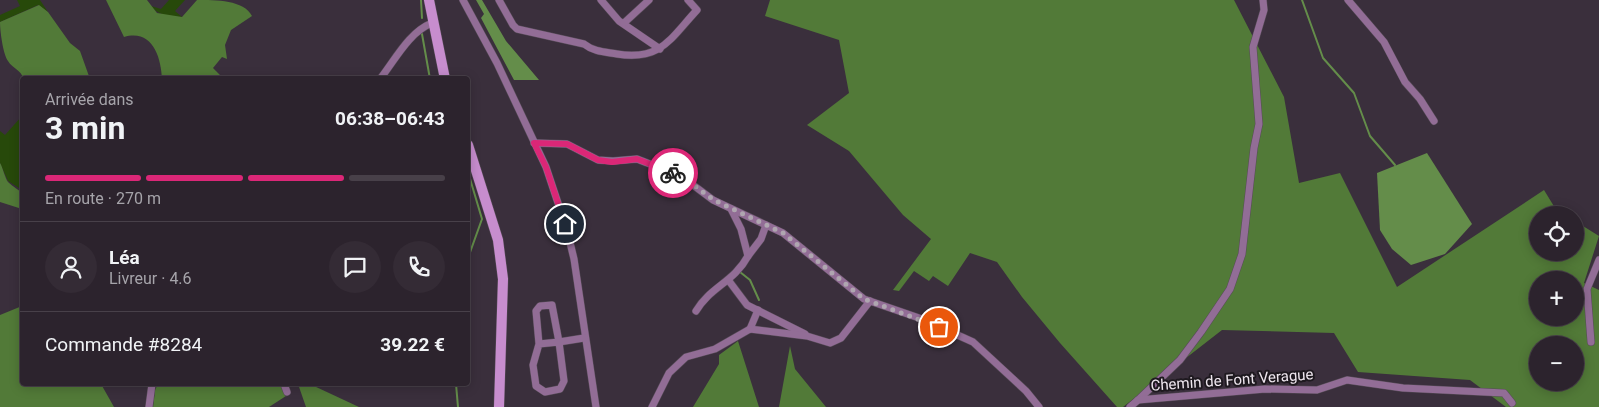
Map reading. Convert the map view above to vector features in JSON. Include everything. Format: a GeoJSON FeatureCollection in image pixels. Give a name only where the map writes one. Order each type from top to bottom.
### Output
{"type":"FeatureCollection","features":[{"type":"Feature","properties":{"kind":"street"},"geometry":{"type":"LineString","coordinates":[[429,0],[432,23],[444,76]]}},
{"type":"Feature","properties":{"kind":"street"},"geometry":{"type":"LineString","coordinates":[[463,0],[497,63],[546,167],[567,230],[575,268],[584,338],[596,407]]}},
{"type":"Feature","properties":{"kind":"street"},"geometry":{"type":"LineString","coordinates":[[499,0],[513,25],[524,32],[631,57],[647,55],[660,49],[697,10],[688,0]]}},
{"type":"Feature","properties":{"kind":"street"},"geometry":{"type":"LineString","coordinates":[[601,0],[619,21],[660,49]]}},
{"type":"Feature","properties":{"kind":"street"},"geometry":{"type":"LineString","coordinates":[[624,23],[649,0]]}},
{"type":"Feature","properties":{"kind":"street"},"geometry":{"type":"LineString","coordinates":[[1138,400],[1180,360],[1201,332],[1230,289],[1242,254],[1254,148],[1259,124],[1254,47],[1264,10],[1263,0]]}},
{"type":"Feature","properties":{"kind":"street"},"geometry":{"type":"LineString","coordinates":[[1348,0],[1384,42],[1405,82],[1420,99],[1434,121]]}},
{"type":"Feature","properties":{"kind":"street"},"geometry":{"type":"LineString","coordinates":[[382,76],[415,34],[422,27],[432,23]]}},
{"type":"Feature","properties":{"kind":"street"},"geometry":{"type":"LineString","coordinates":[[534,143],[567,144],[598,160],[612,162],[637,159],[681,176],[731,209],[783,233],[864,299],[922,319],[972,342],[1026,391],[1039,407]]}},
{"type":"Feature","properties":{"kind":"street"},"geometry":{"type":"LineString","coordinates":[[470,151],[498,240],[503,279],[499,407]]}},
{"type":"Feature","properties":{"kind":"street"},"geometry":{"type":"LineString","coordinates":[[731,209],[744,238],[748,256]]}},
{"type":"Feature","properties":{"kind":"street"},"geometry":{"type":"LineString","coordinates":[[696,311],[703,300],[729,281],[741,269],[761,239],[766,225]]}},
{"type":"Feature","properties":{"kind":"street"},"geometry":{"type":"LineString","coordinates":[[1591,342],[1587,289],[1599,260]]}},
{"type":"Feature","properties":{"kind":"street"},"geometry":{"type":"LineString","coordinates":[[729,281],[747,305],[807,336]]}},
{"type":"Feature","properties":{"kind":"street"},"geometry":{"type":"LineString","coordinates":[[652,407],[669,373],[686,357],[714,349],[750,329],[807,336],[830,343],[841,338],[870,301]]}},
{"type":"Feature","properties":{"kind":"street"},"geometry":{"type":"LineString","coordinates":[[552,305],[564,381],[560,389],[545,392],[536,386],[533,365],[539,344],[536,311],[540,306],[552,305]]}},
{"type":"Feature","properties":{"kind":"street"},"geometry":{"type":"LineString","coordinates":[[750,329],[758,310]]}},
{"type":"Feature","properties":{"kind":"street"},"geometry":{"type":"LineString","coordinates":[[539,344],[584,338]]}},
{"type":"Feature","properties":{"kind":"street","name":"Chemin de Font Verague"},"geometry":{"type":"LineString","coordinates":[[1130,407],[1138,400],[1265,390],[1317,390],[1346,380],[1402,388],[1504,393],[1512,403]]}},
{"type":"Feature","properties":{"kind":"street"},"geometry":{"type":"LineString","coordinates":[[149,407],[152,386]]}},
{"type":"Feature","properties":{"kind":"street"},"geometry":{"type":"LineString","coordinates":[[285,386],[287,392]]}},
{"type":"Feature","properties":{"kind":"shaded area"},"geometry":{"type":"Polygon","coordinates":[[[17,0],[40,0],[48,12],[38,5],[0,22],[0,15],[20,6],[17,0]]]}},
{"type":"Feature","properties":{"kind":"shaded area"},"geometry":{"type":"Polygon","coordinates":[[[106,0],[147,0],[157,13],[182,17],[197,0],[221,1],[243,7],[252,16],[231,30],[225,45],[227,59],[222,57],[213,68],[221,76],[162,76],[160,62],[153,46],[142,37],[124,37],[106,0]]]}},
{"type":"Feature","properties":{"kind":"shaded area"},"geometry":{"type":"Polygon","coordinates":[[[169,0],[185,0],[175,11],[182,17],[161,14],[151,6],[161,9],[169,0]]]}},
{"type":"Feature","properties":{"kind":"shaded area"},"geometry":{"type":"Polygon","coordinates":[[[476,0],[482,0],[506,41],[539,80],[514,80],[481,18],[484,14],[476,0]]]}},
{"type":"Feature","properties":{"kind":"shaded area"},"geometry":{"type":"Polygon","coordinates":[[[770,0],[1234,0],[1284,97],[1299,183],[1340,173],[1397,287],[1544,190],[1554,206],[1529,206],[1529,261],[1584,261],[1584,227],[1599,236],[1584,283],[1599,290],[1599,407],[1506,407],[1470,380],[1358,372],[1334,333],[1222,330],[1123,407],[1117,407],[1060,343],[1022,297],[997,262],[970,253],[948,286],[933,276],[929,281],[914,271],[899,291],[893,290],[931,239],[903,215],[849,151],[807,125],[849,93],[839,40],[765,16],[770,0]]]}},
{"type":"Feature","properties":{"kind":"shaded area"},"geometry":{"type":"Polygon","coordinates":[[[39,5],[48,12],[70,43],[80,51],[89,76],[22,76],[6,58],[0,22],[39,5]]]}},
{"type":"Feature","properties":{"kind":"shaded area"},"geometry":{"type":"Polygon","coordinates":[[[20,118],[20,190],[8,181],[0,163],[0,131],[5,135],[20,118]]]}},
{"type":"Feature","properties":{"kind":"shaded area"},"geometry":{"type":"Polygon","coordinates":[[[1427,153],[1472,224],[1445,254],[1411,265],[1392,249],[1380,230],[1377,173],[1427,153]]]}},
{"type":"Feature","properties":{"kind":"shaded area"},"geometry":{"type":"Polygon","coordinates":[[[0,163],[8,182],[20,192],[20,208],[0,202],[0,163]]]}},
{"type":"Feature","properties":{"kind":"shaded area"},"geometry":{"type":"Polygon","coordinates":[[[20,307],[20,386],[102,386],[114,407],[0,407],[0,315],[20,307]]]}},
{"type":"Feature","properties":{"kind":"shaded area"},"geometry":{"type":"Polygon","coordinates":[[[738,341],[759,407],[693,407],[719,364],[719,355],[738,341]]]}},
{"type":"Feature","properties":{"kind":"shaded area"},"geometry":{"type":"Polygon","coordinates":[[[790,346],[795,369],[826,407],[779,407],[790,346]]]}},
{"type":"Feature","properties":{"kind":"shaded area"},"geometry":{"type":"Polygon","coordinates":[[[157,386],[282,386],[286,396],[269,407],[153,407],[157,386]]]}},
{"type":"Feature","properties":{"kind":"shaded area"},"geometry":{"type":"Polygon","coordinates":[[[299,386],[314,386],[359,407],[306,407],[299,386]]]}},
{"type":"Feature","properties":{"kind":"waterway"},"geometry":{"type":"LineString","coordinates":[[421,0],[422,18]]}},
{"type":"Feature","properties":{"kind":"waterway"},"geometry":{"type":"LineString","coordinates":[[1302,0],[1323,58],[1354,93],[1370,136],[1395,165]]}},
{"type":"Feature","properties":{"kind":"waterway"},"geometry":{"type":"LineString","coordinates":[[422,34],[429,76]]}},
{"type":"Feature","properties":{"kind":"waterway"},"geometry":{"type":"LineString","coordinates":[[470,179],[482,219],[470,252]]}},
{"type":"Feature","properties":{"kind":"waterway"},"geometry":{"type":"LineString","coordinates":[[740,272],[750,280],[759,300]]}},
{"type":"Feature","properties":{"kind":"waterway"},"geometry":{"type":"LineString","coordinates":[[456,386],[458,407]]}},
{"type":"Feature","properties":{"kind":"way so far"},"geometry":{"type":"LineString","coordinates":[[673,173],[681,176],[714,200],[783,233],[864,299],[922,319],[939,327]]}},
{"type":"Feature","properties":{"kind":"route"},"geometry":{"type":"LineString","coordinates":[[565,224],[546,167],[534,143],[567,144],[598,160],[612,162],[637,159],[673,173]]}}]}
